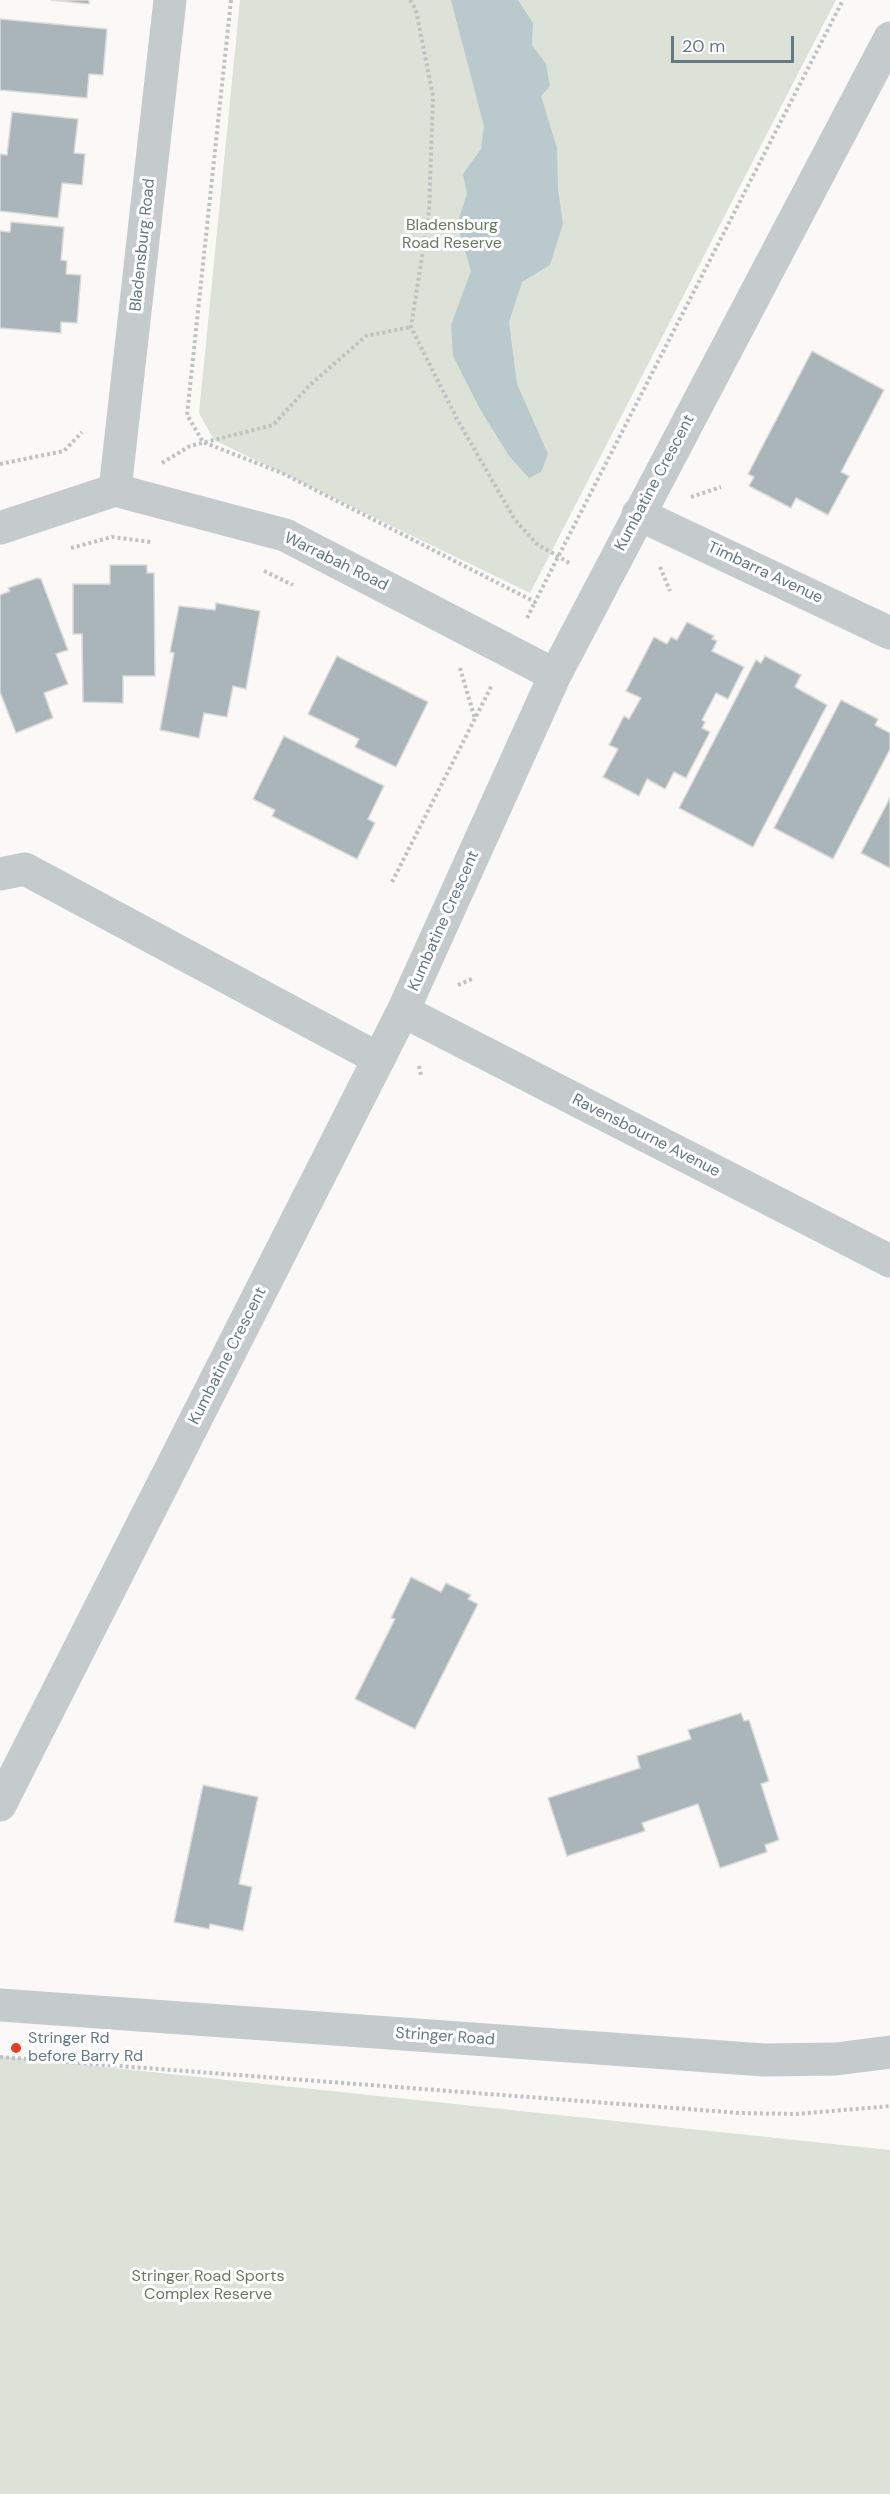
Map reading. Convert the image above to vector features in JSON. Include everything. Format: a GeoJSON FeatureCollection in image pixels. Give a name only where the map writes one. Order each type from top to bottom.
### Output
{"type":"FeatureCollection","features":[{"type":"Feature","properties":{"kind":"street","name":"Bladensburg Road"},"geometry":{"type":"LineString","coordinates":[[115,490],[170,0]]}},
{"type":"Feature","properties":{"kind":"street","name":"Kumbatine Crescent"},"geometry":{"type":"LineString","coordinates":[[0,1805],[403,1011],[555,675],[890,38]]}},
{"type":"Feature","properties":{"kind":"street"},"geometry":{"type":"LineString","coordinates":[[0,528],[115,490]]}},
{"type":"Feature","properties":{"kind":"street","name":"Warrabah Road"},"geometry":{"type":"LineString","coordinates":[[115,490],[285,535],[555,675]]}},
{"type":"Feature","properties":{"kind":"street","name":"Timbarra Avenue"},"geometry":{"type":"LineString","coordinates":[[638,514],[890,633]]}},
{"type":"Feature","properties":{"kind":"street"},"geometry":{"type":"LineString","coordinates":[[0,874],[25,868],[379,1059]]}},
{"type":"Feature","properties":{"kind":"street","name":"Ravensbourne Avenue"},"geometry":{"type":"LineString","coordinates":[[403,1011],[890,1260]]}},
{"type":"Feature","properties":{"kind":"street","name":"Stringer Road"},"geometry":{"type":"LineString","coordinates":[[0,2005],[764,2060],[837,2059],[890,2052]]}},
{"type":"Feature","properties":{"kind":"path"},"geometry":{"type":"LineString","coordinates":[[231,0],[187,415],[203,442],[282,473],[535,602]]}},
{"type":"Feature","properties":{"kind":"path"},"geometry":{"type":"LineString","coordinates":[[410,0],[416,10],[433,96],[429,212],[411,327],[457,419],[514,520],[537,544],[603,582]]}},
{"type":"Feature","properties":{"kind":"path"},"geometry":{"type":"LineString","coordinates":[[392,882],[843,0]]}},
{"type":"Feature","properties":{"kind":"path"},"geometry":{"type":"LineString","coordinates":[[115,490],[190,446],[273,425],[310,385],[366,336],[411,327]]}},
{"type":"Feature","properties":{"kind":"path"},"geometry":{"type":"LineString","coordinates":[[67,549],[112,537],[159,542]]}},
{"type":"Feature","properties":{"kind":"path"},"geometry":{"type":"LineString","coordinates":[[261,570],[303,590]]}},
{"type":"Feature","properties":{"kind":"path"},"geometry":{"type":"LineString","coordinates":[[450,662],[460,667],[475,719]]}},
{"type":"Feature","properties":{"kind":"path"},"geometry":{"type":"LineString","coordinates":[[0,2057],[740,2113],[796,2114],[890,2106]]}},
{"type":"Feature","properties":{"kind":"green space","name":"Bladensburg Road Reserve"},"geometry":{"type":"Polygon","coordinates":[[[240,0],[836,0],[530,593],[214,440],[199,413],[240,0]]]}},
{"type":"Feature","properties":{"kind":"green space","name":"Stringer Road Sports Complex Reserve"},"geometry":{"type":"Polygon","coordinates":[[[0,2056],[890,2150],[890,2494],[0,2494],[0,2056]]]}},
{"type":"Feature","properties":{"kind":"shaded area"},"geometry":{"type":"Polygon","coordinates":[[[451,0],[518,0],[533,23],[532,45],[546,64],[550,86],[541,96],[557,148],[558,189],[563,224],[550,265],[522,282],[509,322],[517,384],[548,454],[541,472],[529,478],[509,456],[480,409],[453,356],[451,325],[471,271],[457,224],[467,194],[463,174],[481,149],[484,126],[451,0]]]}},
{"type":"Feature","properties":{"kind":"building"},"geometry":{"type":"Polygon","coordinates":[[[51,0],[89,0],[89,4],[51,0]]]}},
{"type":"Feature","properties":{"kind":"building"},"geometry":{"type":"Polygon","coordinates":[[[0,19],[107,29],[103,75],[89,74],[87,98],[0,90],[0,19]]]}},
{"type":"Feature","properties":{"kind":"building"},"geometry":{"type":"Polygon","coordinates":[[[12,112],[78,119],[74,153],[85,154],[82,185],[62,183],[58,218],[0,211],[0,154],[7,155],[12,112]]]}},
{"type":"Feature","properties":{"kind":"building"},"geometry":{"type":"Polygon","coordinates":[[[11,222],[64,227],[61,260],[67,261],[66,274],[81,275],[77,323],[61,322],[61,333],[0,328],[0,231],[10,232],[11,222]]]}},
{"type":"Feature","properties":{"kind":"building"},"geometry":{"type":"Polygon","coordinates":[[[812,351],[884,390],[841,472],[849,476],[828,515],[796,498],[791,508],[749,486],[754,477],[748,474],[812,351]]]}},
{"type":"Feature","properties":{"kind":"building"},"geometry":{"type":"Polygon","coordinates":[[[110,565],[147,565],[147,573],[154,573],[155,676],[123,676],[123,703],[83,702],[82,634],[73,634],[73,584],[110,584],[110,565]]]}},
{"type":"Feature","properties":{"kind":"building"},"geometry":{"type":"Polygon","coordinates":[[[37,578],[41,579],[68,650],[56,654],[68,684],[44,693],[53,718],[16,733],[0,692],[0,595],[10,591],[8,588],[37,578]]]}},
{"type":"Feature","properties":{"kind":"building"},"geometry":{"type":"Polygon","coordinates":[[[216,603],[260,611],[246,689],[233,686],[227,717],[204,713],[199,738],[160,730],[174,653],[170,652],[179,606],[215,610],[216,603]]]}},
{"type":"Feature","properties":{"kind":"building"},"geometry":{"type":"Polygon","coordinates":[[[687,622],[714,636],[712,639],[717,641],[712,651],[744,667],[728,699],[716,693],[702,720],[705,722],[702,728],[710,732],[686,778],[674,772],[665,789],[647,779],[639,796],[603,777],[618,749],[609,745],[624,716],[629,719],[641,698],[626,691],[654,637],[667,644],[671,637],[677,640],[687,622]]]}},
{"type":"Feature","properties":{"kind":"building"},"geometry":{"type":"Polygon","coordinates":[[[337,656],[428,702],[396,767],[355,747],[359,739],[308,714],[337,656]]]}},
{"type":"Feature","properties":{"kind":"building"},"geometry":{"type":"Polygon","coordinates":[[[765,656],[801,675],[795,687],[827,705],[753,847],[679,808],[756,660],[761,663],[765,656]]]}},
{"type":"Feature","properties":{"kind":"building"},"geometry":{"type":"Polygon","coordinates":[[[841,700],[878,719],[875,725],[890,733],[890,749],[833,859],[774,828],[841,700]]]}},
{"type":"Feature","properties":{"kind":"building"},"geometry":{"type":"Polygon","coordinates":[[[284,736],[384,786],[368,819],[375,823],[357,859],[272,816],[275,810],[253,799],[284,736]]]}},
{"type":"Feature","properties":{"kind":"building"},"geometry":{"type":"Polygon","coordinates":[[[890,798],[890,868],[861,853],[890,798]]]}},
{"type":"Feature","properties":{"kind":"building"},"geometry":{"type":"Polygon","coordinates":[[[411,1577],[441,1592],[446,1583],[471,1595],[468,1599],[478,1604],[415,1729],[355,1699],[395,1619],[391,1618],[411,1577]]]}},
{"type":"Feature","properties":{"kind":"building"},"geometry":{"type":"Polygon","coordinates":[[[741,1713],[744,1721],[749,1720],[769,1781],[761,1784],[779,1840],[765,1845],[767,1852],[720,1868],[698,1804],[642,1823],[645,1831],[567,1856],[548,1798],[640,1768],[637,1756],[691,1739],[688,1730],[741,1713]]]}},
{"type":"Feature","properties":{"kind":"building"},"geometry":{"type":"Polygon","coordinates":[[[203,1785],[258,1797],[239,1884],[252,1887],[243,1931],[210,1924],[209,1929],[174,1922],[203,1785]]]}},
{"type":"Feature","properties":{"kind":"place","name":"Stringer Rd before Barry Rd"},"geometry":{"type":"Point","coordinates":[16,2048]}}]}
